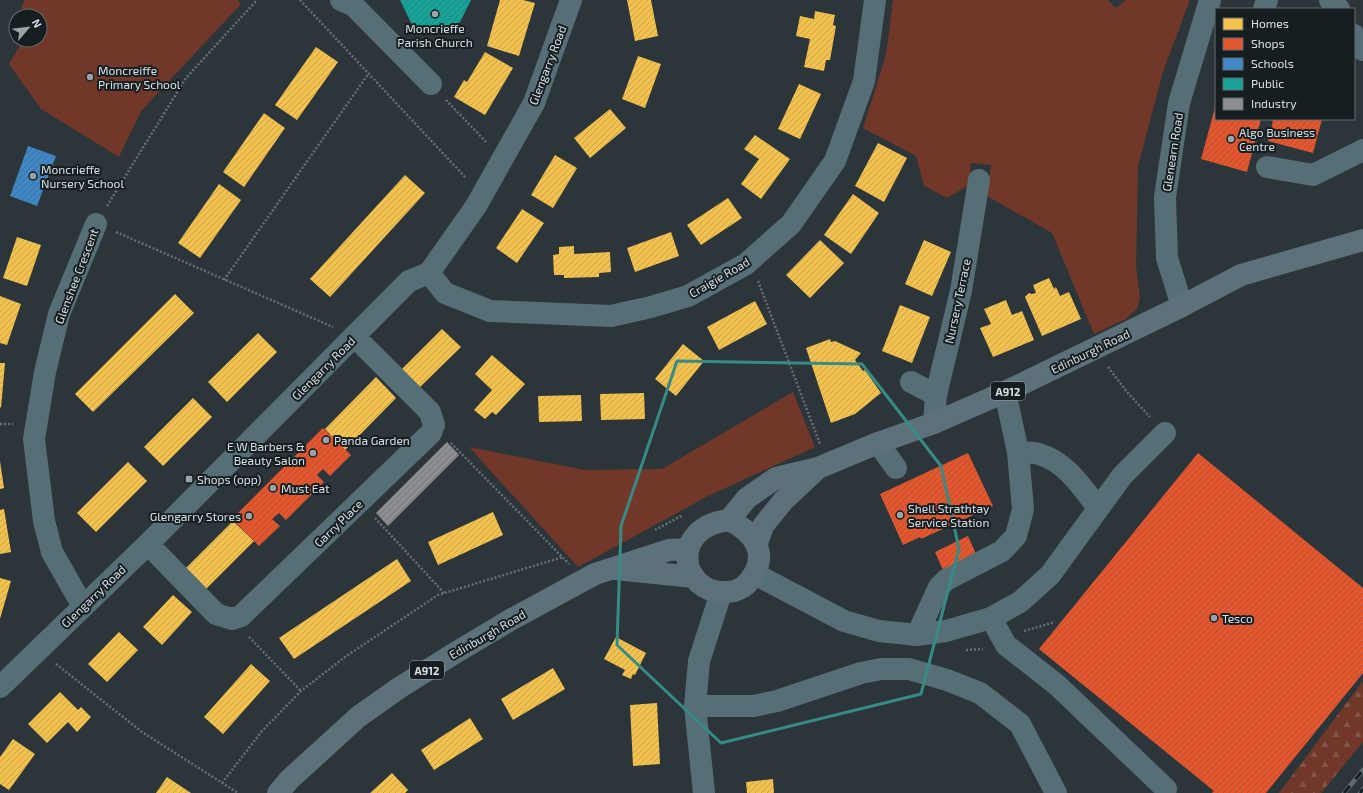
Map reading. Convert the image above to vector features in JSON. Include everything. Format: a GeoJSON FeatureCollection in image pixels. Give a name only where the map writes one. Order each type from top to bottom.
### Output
{"type":"FeatureCollection","features":[{"type":"Feature","properties":{"kind":"main road","name":"Edinburgh Road"},"geometry":{"type":"LineString","coordinates":[[729,520],[747,498],[776,478],[823,466],[878,443],[934,423],[1005,392],[1095,349],[1241,275],[1363,240]]}},
{"type":"Feature","properties":{"kind":"main road","name":"Edinburgh Road"},"geometry":{"type":"LineString","coordinates":[[756,543],[763,526],[783,501],[823,466]]}},
{"type":"Feature","properties":{"kind":"main road"},"geometry":{"type":"LineString","coordinates":[[729,520],[751,533],[759,553],[759,564],[755,574],[748,583],[738,590],[721,593],[708,589],[694,577],[687,559],[688,549],[700,530],[709,524],[729,520]]}},
{"type":"Feature","properties":{"kind":"main road","name":"Edinburgh Road"},"geometry":{"type":"LineString","coordinates":[[278,793],[288,780],[358,717],[399,688],[512,619],[584,579],[662,552],[688,549]]}},
{"type":"Feature","properties":{"kind":"main road","name":"Edinburgh Road"},"geometry":{"type":"LineString","coordinates":[[614,569],[694,577]]}},
{"type":"Feature","properties":{"kind":"street"},"geometry":{"type":"LineString","coordinates":[[341,0],[353,5],[431,84]]}},
{"type":"Feature","properties":{"kind":"street","name":"Glengarry Road"},"geometry":{"type":"LineString","coordinates":[[0,686],[148,544],[409,281],[429,273],[482,195],[534,103],[571,0]]}},
{"type":"Feature","properties":{"kind":"street","name":"Craigie Road"},"geometry":{"type":"LineString","coordinates":[[429,273],[445,293],[490,311],[611,316],[651,307],[688,296],[746,264],[791,224],[835,161],[864,81],[875,0]]}},
{"type":"Feature","properties":{"kind":"street","name":"Glenearn Road"},"geometry":{"type":"LineString","coordinates":[[1182,306],[1167,258],[1165,197],[1179,103],[1210,0]]}},
{"type":"Feature","properties":{"kind":"street"},"geometry":{"type":"LineString","coordinates":[[1330,0],[1338,8]]}},
{"type":"Feature","properties":{"kind":"street"},"geometry":{"type":"LineString","coordinates":[[1355,37],[1363,50]]}},
{"type":"Feature","properties":{"kind":"street"},"geometry":{"type":"LineString","coordinates":[[1267,167],[1313,175],[1363,150]]}},
{"type":"Feature","properties":{"kind":"street","name":"Nursery Terrace"},"geometry":{"type":"LineString","coordinates":[[934,423],[936,395],[961,291],[980,180]]}},
{"type":"Feature","properties":{"kind":"street","name":"Glenshee Crescent"},"geometry":{"type":"LineString","coordinates":[[84,604],[77,596],[61,570],[52,552],[44,520],[34,439],[44,372],[59,314],[96,224]]}},
{"type":"Feature","properties":{"kind":"street"},"geometry":{"type":"LineString","coordinates":[[354,336],[430,412],[434,425]]}},
{"type":"Feature","properties":{"kind":"street"},"geometry":{"type":"LineString","coordinates":[[911,382],[936,395]]}},
{"type":"Feature","properties":{"kind":"street"},"geometry":{"type":"LineString","coordinates":[[917,634],[939,587],[946,580],[1002,551],[1016,536],[1023,509],[1018,452],[1005,392]]}},
{"type":"Feature","properties":{"kind":"street","name":"Garry Place"},"geometry":{"type":"LineString","coordinates":[[232,619],[241,616],[431,433],[434,425]]}},
{"type":"Feature","properties":{"kind":"street"},"geometry":{"type":"LineString","coordinates":[[755,574],[844,621],[879,631],[917,634],[946,631],[991,618],[1020,602],[1050,575],[1122,476],[1165,433]]}},
{"type":"Feature","properties":{"kind":"street"},"geometry":{"type":"LineString","coordinates":[[878,443],[896,468]]}},
{"type":"Feature","properties":{"kind":"street"},"geometry":{"type":"LineString","coordinates":[[1018,452],[1038,454],[1054,460],[1075,478],[1098,508]]}},
{"type":"Feature","properties":{"kind":"street"},"geometry":{"type":"LineString","coordinates":[[148,544],[216,614],[232,619]]}},
{"type":"Feature","properties":{"kind":"street"},"geometry":{"type":"LineString","coordinates":[[704,793],[695,706],[699,661],[721,593]]}},
{"type":"Feature","properties":{"kind":"street"},"geometry":{"type":"LineString","coordinates":[[991,618],[1006,645],[1057,685],[1166,789]]}},
{"type":"Feature","properties":{"kind":"street"},"geometry":{"type":"LineString","coordinates":[[695,706],[753,706],[778,701],[861,673],[881,669],[910,669],[947,680],[980,694],[1020,724],[1052,791]]}},
{"type":"Feature","properties":{"kind":"path"},"geometry":{"type":"LineString","coordinates":[[257,0],[186,78],[96,224],[354,336]]}},
{"type":"Feature","properties":{"kind":"path"},"geometry":{"type":"LineString","coordinates":[[300,0],[482,195]]}},
{"type":"Feature","properties":{"kind":"path"},"geometry":{"type":"LineString","coordinates":[[224,280],[369,74]]}},
{"type":"Feature","properties":{"kind":"path"},"geometry":{"type":"LineString","coordinates":[[431,84],[502,159]]}},
{"type":"Feature","properties":{"kind":"path"},"geometry":{"type":"LineString","coordinates":[[746,264],[754,269],[823,466]]}},
{"type":"Feature","properties":{"kind":"path"},"geometry":{"type":"LineString","coordinates":[[1095,349],[1127,392],[1165,433]]}},
{"type":"Feature","properties":{"kind":"path"},"geometry":{"type":"LineString","coordinates":[[434,425],[584,579]]}},
{"type":"Feature","properties":{"kind":"path"},"geometry":{"type":"LineString","coordinates":[[360,501],[444,593]]}},
{"type":"Feature","properties":{"kind":"path"},"geometry":{"type":"LineString","coordinates":[[222,783],[262,731],[301,691],[345,657],[438,595],[563,557]]}},
{"type":"Feature","properties":{"kind":"path"},"geometry":{"type":"LineString","coordinates":[[232,619],[301,691]]}},
{"type":"Feature","properties":{"kind":"path"},"geometry":{"type":"LineString","coordinates":[[38,650],[142,732],[238,793]]}},
{"type":"Feature","properties":{"kind":"highlighted area"},"geometry":{"type":"Polygon","coordinates":[[[677,361],[862,364],[941,466],[959,549],[921,694],[721,743],[617,645],[621,526],[677,361]]]}},
{"type":"Feature","properties":{"kind":"green space","name":"Moncreiffe Primary School"},"geometry":{"type":"Polygon","coordinates":[[[25,0],[238,0],[241,4],[141,111],[119,157],[41,109],[9,64],[18,48],[48,48],[48,8],[21,7],[25,0]]]}},
{"type":"Feature","properties":{"kind":"green space"},"geometry":{"type":"Polygon","coordinates":[[[893,0],[1108,0],[1116,8],[1126,0],[1190,0],[1163,72],[1138,166],[1136,266],[1140,298],[1137,309],[1126,319],[1094,334],[1052,233],[987,196],[991,165],[971,163],[969,185],[947,198],[924,186],[916,156],[863,128],[886,55],[893,0]]]}},
{"type":"Feature","properties":{"kind":"green space"},"geometry":{"type":"Polygon","coordinates":[[[793,392],[815,447],[708,496],[578,567],[469,447],[585,470],[662,469],[793,392]]]}},
{"type":"Feature","properties":{"kind":"green space"},"geometry":{"type":"Polygon","coordinates":[[[1363,681],[1363,742],[1321,793],[1279,793],[1363,681]]]}},
{"type":"Feature","properties":{"kind":"building: Homes"},"geometry":{"type":"Polygon","coordinates":[[[500,0],[523,0],[535,3],[519,56],[487,46],[500,0]]]}},
{"type":"Feature","properties":{"kind":"building: Homes"},"geometry":{"type":"Polygon","coordinates":[[[627,0],[651,0],[658,36],[635,41],[627,0]]]}},
{"type":"Feature","properties":{"kind":"building: Homes"},"geometry":{"type":"Polygon","coordinates":[[[815,11],[835,15],[833,25],[836,26],[830,60],[826,60],[824,71],[804,67],[810,39],[796,36],[800,16],[814,19],[815,11]]]}},
{"type":"Feature","properties":{"kind":"building: Homes"},"geometry":{"type":"Polygon","coordinates":[[[316,47],[338,62],[297,120],[275,105],[316,47]]]}},
{"type":"Feature","properties":{"kind":"building: Homes"},"geometry":{"type":"Polygon","coordinates":[[[485,52],[513,68],[485,115],[454,97],[464,80],[467,82],[485,52]]]}},
{"type":"Feature","properties":{"kind":"building: Homes"},"geometry":{"type":"Polygon","coordinates":[[[638,56],[661,64],[645,108],[622,99],[638,56]]]}},
{"type":"Feature","properties":{"kind":"building: Homes"},"geometry":{"type":"Polygon","coordinates":[[[799,84],[821,94],[800,139],[778,129],[799,84]]]}},
{"type":"Feature","properties":{"kind":"building: Homes"},"geometry":{"type":"Polygon","coordinates":[[[610,109],[626,128],[590,158],[574,138],[610,109]]]}},
{"type":"Feature","properties":{"kind":"building: Homes"},"geometry":{"type":"Polygon","coordinates":[[[264,113],[285,128],[244,187],[223,172],[264,113]]]}},
{"type":"Feature","properties":{"kind":"building: Homes"},"geometry":{"type":"Polygon","coordinates":[[[755,135],[790,159],[761,199],[741,184],[759,159],[744,149],[755,135]]]}},
{"type":"Feature","properties":{"kind":"building: Homes"},"geometry":{"type":"Polygon","coordinates":[[[878,143],[907,158],[884,202],[855,186],[878,143]]]}},
{"type":"Feature","properties":{"kind":"building: Homes"},"geometry":{"type":"Polygon","coordinates":[[[555,155],[577,168],[553,208],[531,195],[555,155]]]}},
{"type":"Feature","properties":{"kind":"building: Homes"},"geometry":{"type":"Polygon","coordinates":[[[405,175],[425,193],[330,297],[310,279],[405,175]]]}},
{"type":"Feature","properties":{"kind":"building: Homes"},"geometry":{"type":"Polygon","coordinates":[[[219,184],[241,200],[200,258],[178,243],[219,184]]]}},
{"type":"Feature","properties":{"kind":"building: Homes"},"geometry":{"type":"Polygon","coordinates":[[[853,194],[879,213],[851,254],[824,235],[853,194]]]}},
{"type":"Feature","properties":{"kind":"building: Homes"},"geometry":{"type":"Polygon","coordinates":[[[728,198],[742,218],[701,245],[687,225],[728,198]]]}},
{"type":"Feature","properties":{"kind":"building: Homes"},"geometry":{"type":"Polygon","coordinates":[[[522,209],[544,223],[517,263],[496,248],[522,209]]]}},
{"type":"Feature","properties":{"kind":"building: Homes"},"geometry":{"type":"Polygon","coordinates":[[[671,232],[679,256],[635,272],[627,248],[671,232]]]}},
{"type":"Feature","properties":{"kind":"building: Homes"},"geometry":{"type":"Polygon","coordinates":[[[17,237],[41,245],[27,286],[3,278],[17,237]]]}},
{"type":"Feature","properties":{"kind":"building: Homes"},"geometry":{"type":"Polygon","coordinates":[[[820,240],[844,263],[810,298],[786,275],[820,240]]]}},
{"type":"Feature","properties":{"kind":"building: Homes"},"geometry":{"type":"Polygon","coordinates":[[[924,240],[951,252],[932,296],[905,284],[924,240]]]}},
{"type":"Feature","properties":{"kind":"building: Homes"},"geometry":{"type":"Polygon","coordinates":[[[574,246],[574,254],[610,252],[611,272],[599,273],[599,277],[564,278],[564,275],[554,275],[553,255],[559,254],[559,247],[574,246]]]}},
{"type":"Feature","properties":{"kind":"building: Homes"},"geometry":{"type":"Polygon","coordinates":[[[1049,278],[1054,289],[1056,287],[1060,296],[1069,292],[1081,319],[1042,336],[1025,297],[1029,293],[1036,293],[1033,285],[1049,278]]]}},
{"type":"Feature","properties":{"kind":"building: Homes"},"geometry":{"type":"Polygon","coordinates":[[[175,294],[194,313],[93,412],[75,394],[175,294]]]}},
{"type":"Feature","properties":{"kind":"building: Homes"},"geometry":{"type":"Polygon","coordinates":[[[0,296],[21,304],[7,345],[0,343],[0,296]]]}},
{"type":"Feature","properties":{"kind":"building: Homes"},"geometry":{"type":"Polygon","coordinates":[[[1006,300],[1012,315],[1022,311],[1034,340],[993,357],[980,328],[991,324],[984,309],[1006,300]]]}},
{"type":"Feature","properties":{"kind":"building: Homes"},"geometry":{"type":"Polygon","coordinates":[[[755,301],[767,324],[719,350],[707,327],[755,301]]]}},
{"type":"Feature","properties":{"kind":"building: Homes"},"geometry":{"type":"Polygon","coordinates":[[[900,305],[930,317],[912,363],[882,351],[900,305]]]}},
{"type":"Feature","properties":{"kind":"building: Homes"},"geometry":{"type":"Polygon","coordinates":[[[442,329],[461,347],[419,388],[401,370],[442,329]]]}},
{"type":"Feature","properties":{"kind":"building: Homes"},"geometry":{"type":"Polygon","coordinates":[[[258,333],[277,352],[227,402],[208,382],[258,333]]]}},
{"type":"Feature","properties":{"kind":"building: Homes"},"geometry":{"type":"Polygon","coordinates":[[[830,339],[831,342],[835,341],[861,353],[855,360],[863,371],[865,370],[881,393],[855,414],[831,423],[806,348],[830,339]]]}},
{"type":"Feature","properties":{"kind":"building: Homes"},"geometry":{"type":"Polygon","coordinates":[[[683,344],[704,361],[676,396],[655,379],[683,344]]]}},
{"type":"Feature","properties":{"kind":"building: Homes"},"geometry":{"type":"Polygon","coordinates":[[[492,355],[525,384],[496,415],[492,412],[485,419],[474,410],[492,390],[475,374],[492,355]]]}},
{"type":"Feature","properties":{"kind":"building: Homes"},"geometry":{"type":"Polygon","coordinates":[[[0,363],[5,363],[1,408],[0,407],[0,363]]]}},
{"type":"Feature","properties":{"kind":"building: Homes"},"geometry":{"type":"Polygon","coordinates":[[[376,377],[396,398],[345,450],[325,429],[376,377]]]}},
{"type":"Feature","properties":{"kind":"building: Homes"},"geometry":{"type":"Polygon","coordinates":[[[644,393],[645,419],[601,420],[600,394],[644,393]]]}},
{"type":"Feature","properties":{"kind":"building: Homes"},"geometry":{"type":"Polygon","coordinates":[[[581,395],[582,421],[539,422],[538,396],[581,395]]]}},
{"type":"Feature","properties":{"kind":"building: Homes"},"geometry":{"type":"Polygon","coordinates":[[[193,398],[212,417],[163,466],[144,447],[193,398]]]}},
{"type":"Feature","properties":{"kind":"building: Homes"},"geometry":{"type":"Polygon","coordinates":[[[0,461],[4,488],[0,489],[0,461]]]}},
{"type":"Feature","properties":{"kind":"building: Homes"},"geometry":{"type":"Polygon","coordinates":[[[128,462],[147,481],[96,532],[77,513],[128,462]]]}},
{"type":"Feature","properties":{"kind":"building: Homes"},"geometry":{"type":"Polygon","coordinates":[[[4,509],[11,552],[0,554],[0,510],[4,509]]]}},
{"type":"Feature","properties":{"kind":"building: Homes"},"geometry":{"type":"Polygon","coordinates":[[[493,512],[503,535],[438,565],[428,542],[493,512]]]}},
{"type":"Feature","properties":{"kind":"building: Homes"},"geometry":{"type":"Polygon","coordinates":[[[233,521],[254,541],[202,593],[182,572],[233,521]]]}},
{"type":"Feature","properties":{"kind":"building: Homes"},"geometry":{"type":"Polygon","coordinates":[[[397,559],[411,581],[294,659],[279,638],[397,559]]]}},
{"type":"Feature","properties":{"kind":"building: Homes"},"geometry":{"type":"Polygon","coordinates":[[[0,578],[11,581],[0,619],[0,578]]]}},
{"type":"Feature","properties":{"kind":"building: Homes"},"geometry":{"type":"Polygon","coordinates":[[[173,595],[192,612],[162,645],[143,627],[173,595]]]}},
{"type":"Feature","properties":{"kind":"building: Homes"},"geometry":{"type":"Polygon","coordinates":[[[119,632],[138,650],[107,682],[88,664],[119,632]]]}},
{"type":"Feature","properties":{"kind":"building: Homes"},"geometry":{"type":"Polygon","coordinates":[[[616,637],[646,653],[635,675],[633,674],[631,679],[622,675],[625,670],[604,659],[616,637]]]}},
{"type":"Feature","properties":{"kind":"building: Homes"},"geometry":{"type":"Polygon","coordinates":[[[251,664],[270,681],[223,734],[204,717],[251,664]]]}},
{"type":"Feature","properties":{"kind":"building: Homes"},"geometry":{"type":"Polygon","coordinates":[[[553,668],[565,689],[513,720],[501,699],[553,668]]]}},
{"type":"Feature","properties":{"kind":"building: Homes"},"geometry":{"type":"Polygon","coordinates":[[[60,692],[78,710],[81,707],[91,717],[77,732],[68,722],[47,743],[28,724],[60,692]]]}},
{"type":"Feature","properties":{"kind":"building: Homes"},"geometry":{"type":"Polygon","coordinates":[[[657,703],[660,764],[633,766],[630,705],[657,703]]]}},
{"type":"Feature","properties":{"kind":"building: Homes"},"geometry":{"type":"Polygon","coordinates":[[[470,718],[483,739],[434,770],[421,750],[470,718]]]}},
{"type":"Feature","properties":{"kind":"building: Homes"},"geometry":{"type":"Polygon","coordinates":[[[13,739],[35,754],[9,790],[0,784],[0,757],[13,739]]]}},
{"type":"Feature","properties":{"kind":"building: Homes"},"geometry":{"type":"Polygon","coordinates":[[[392,773],[408,790],[405,793],[370,793],[392,773]]]}},
{"type":"Feature","properties":{"kind":"building: Homes"},"geometry":{"type":"Polygon","coordinates":[[[167,777],[191,793],[156,793],[167,777]]]}},
{"type":"Feature","properties":{"kind":"building: Homes"},"geometry":{"type":"Polygon","coordinates":[[[773,779],[774,793],[747,793],[746,782],[773,779]]]}},
{"type":"Feature","properties":{"kind":"building: Shops","name":"Algo Business Centre"},"geometry":{"type":"Polygon","coordinates":[[[1215,108],[1215,120],[1261,120],[1247,172],[1201,159],[1215,108]]]}},
{"type":"Feature","properties":{"kind":"building: Shops","name":"Algo Business Centre"},"geometry":{"type":"Polygon","coordinates":[[[1271,120],[1322,120],[1313,153],[1268,141],[1273,121],[1271,120]]]}},
{"type":"Feature","properties":{"kind":"building: Shops"},"geometry":{"type":"Polygon","coordinates":[[[323,428],[351,455],[330,476],[323,469],[317,475],[324,482],[286,520],[279,513],[272,519],[280,526],[259,546],[232,519],[323,428]]]}},
{"type":"Feature","properties":{"kind":"building: Shops"},"geometry":{"type":"Polygon","coordinates":[[[968,453],[993,506],[921,539],[920,537],[903,545],[880,494],[968,453]]]}},
{"type":"Feature","properties":{"kind":"building: Shops","name":"Tesco"},"geometry":{"type":"Polygon","coordinates":[[[1198,453],[1363,588],[1363,673],[1266,793],[1212,793],[1214,791],[1039,649],[1198,453]]]}},
{"type":"Feature","properties":{"kind":"building: Shops"},"geometry":{"type":"Polygon","coordinates":[[[968,536],[976,554],[943,570],[935,552],[968,536]]]}},
{"type":"Feature","properties":{"kind":"building: Schools","name":"Moncrieffe Nursery School"},"geometry":{"type":"Polygon","coordinates":[[[28,146],[56,156],[37,206],[10,196],[28,146]]]}},
{"type":"Feature","properties":{"kind":"building: Public","name":"Moncrieffe Parish Church"},"geometry":{"type":"Polygon","coordinates":[[[400,0],[471,0],[457,28],[414,29],[400,0]]]}},
{"type":"Feature","properties":{"kind":"building: Industry"},"geometry":{"type":"Polygon","coordinates":[[[447,442],[459,455],[388,526],[376,513],[447,442]]]}},
{"type":"Feature","properties":{"kind":"railway"},"geometry":{"type":"LineString","coordinates":[[1344,793],[1363,770]]}},
{"type":"Feature","properties":{"kind":"railway"},"geometry":{"type":"LineString","coordinates":[[1360,793],[1363,789]]}},
{"type":"Feature","properties":{"kind":"place","name":"Moncrieffe Parish Church"},"geometry":{"type":"Point","coordinates":[435,14]}},
{"type":"Feature","properties":{"kind":"place","name":"Moncreiffe Primary School"},"geometry":{"type":"Point","coordinates":[90,77]}},
{"type":"Feature","properties":{"kind":"place","name":"Algo Business Centre"},"geometry":{"type":"Point","coordinates":[1231,139]}},
{"type":"Feature","properties":{"kind":"place","name":"Moncrieffe Nursery School"},"geometry":{"type":"Point","coordinates":[33,176]}},
{"type":"Feature","properties":{"kind":"place","name":"Panda Garden"},"geometry":{"type":"Point","coordinates":[326,440]}},
{"type":"Feature","properties":{"kind":"place","name":"E W Barbers & Beauty Salon"},"geometry":{"type":"Point","coordinates":[313,453]}},
{"type":"Feature","properties":{"kind":"place","name":"Shops (opp)"},"geometry":{"type":"Point","coordinates":[189,479]}},
{"type":"Feature","properties":{"kind":"place","name":"Must Eat"},"geometry":{"type":"Point","coordinates":[273,488]}},
{"type":"Feature","properties":{"kind":"place","name":"Shell Strathtay Service Station"},"geometry":{"type":"Point","coordinates":[900,515]}},
{"type":"Feature","properties":{"kind":"place","name":"Glengarry Stores"},"geometry":{"type":"Point","coordinates":[249,516]}},
{"type":"Feature","properties":{"kind":"place","name":"Tesco"},"geometry":{"type":"Point","coordinates":[1214,618]}}]}
